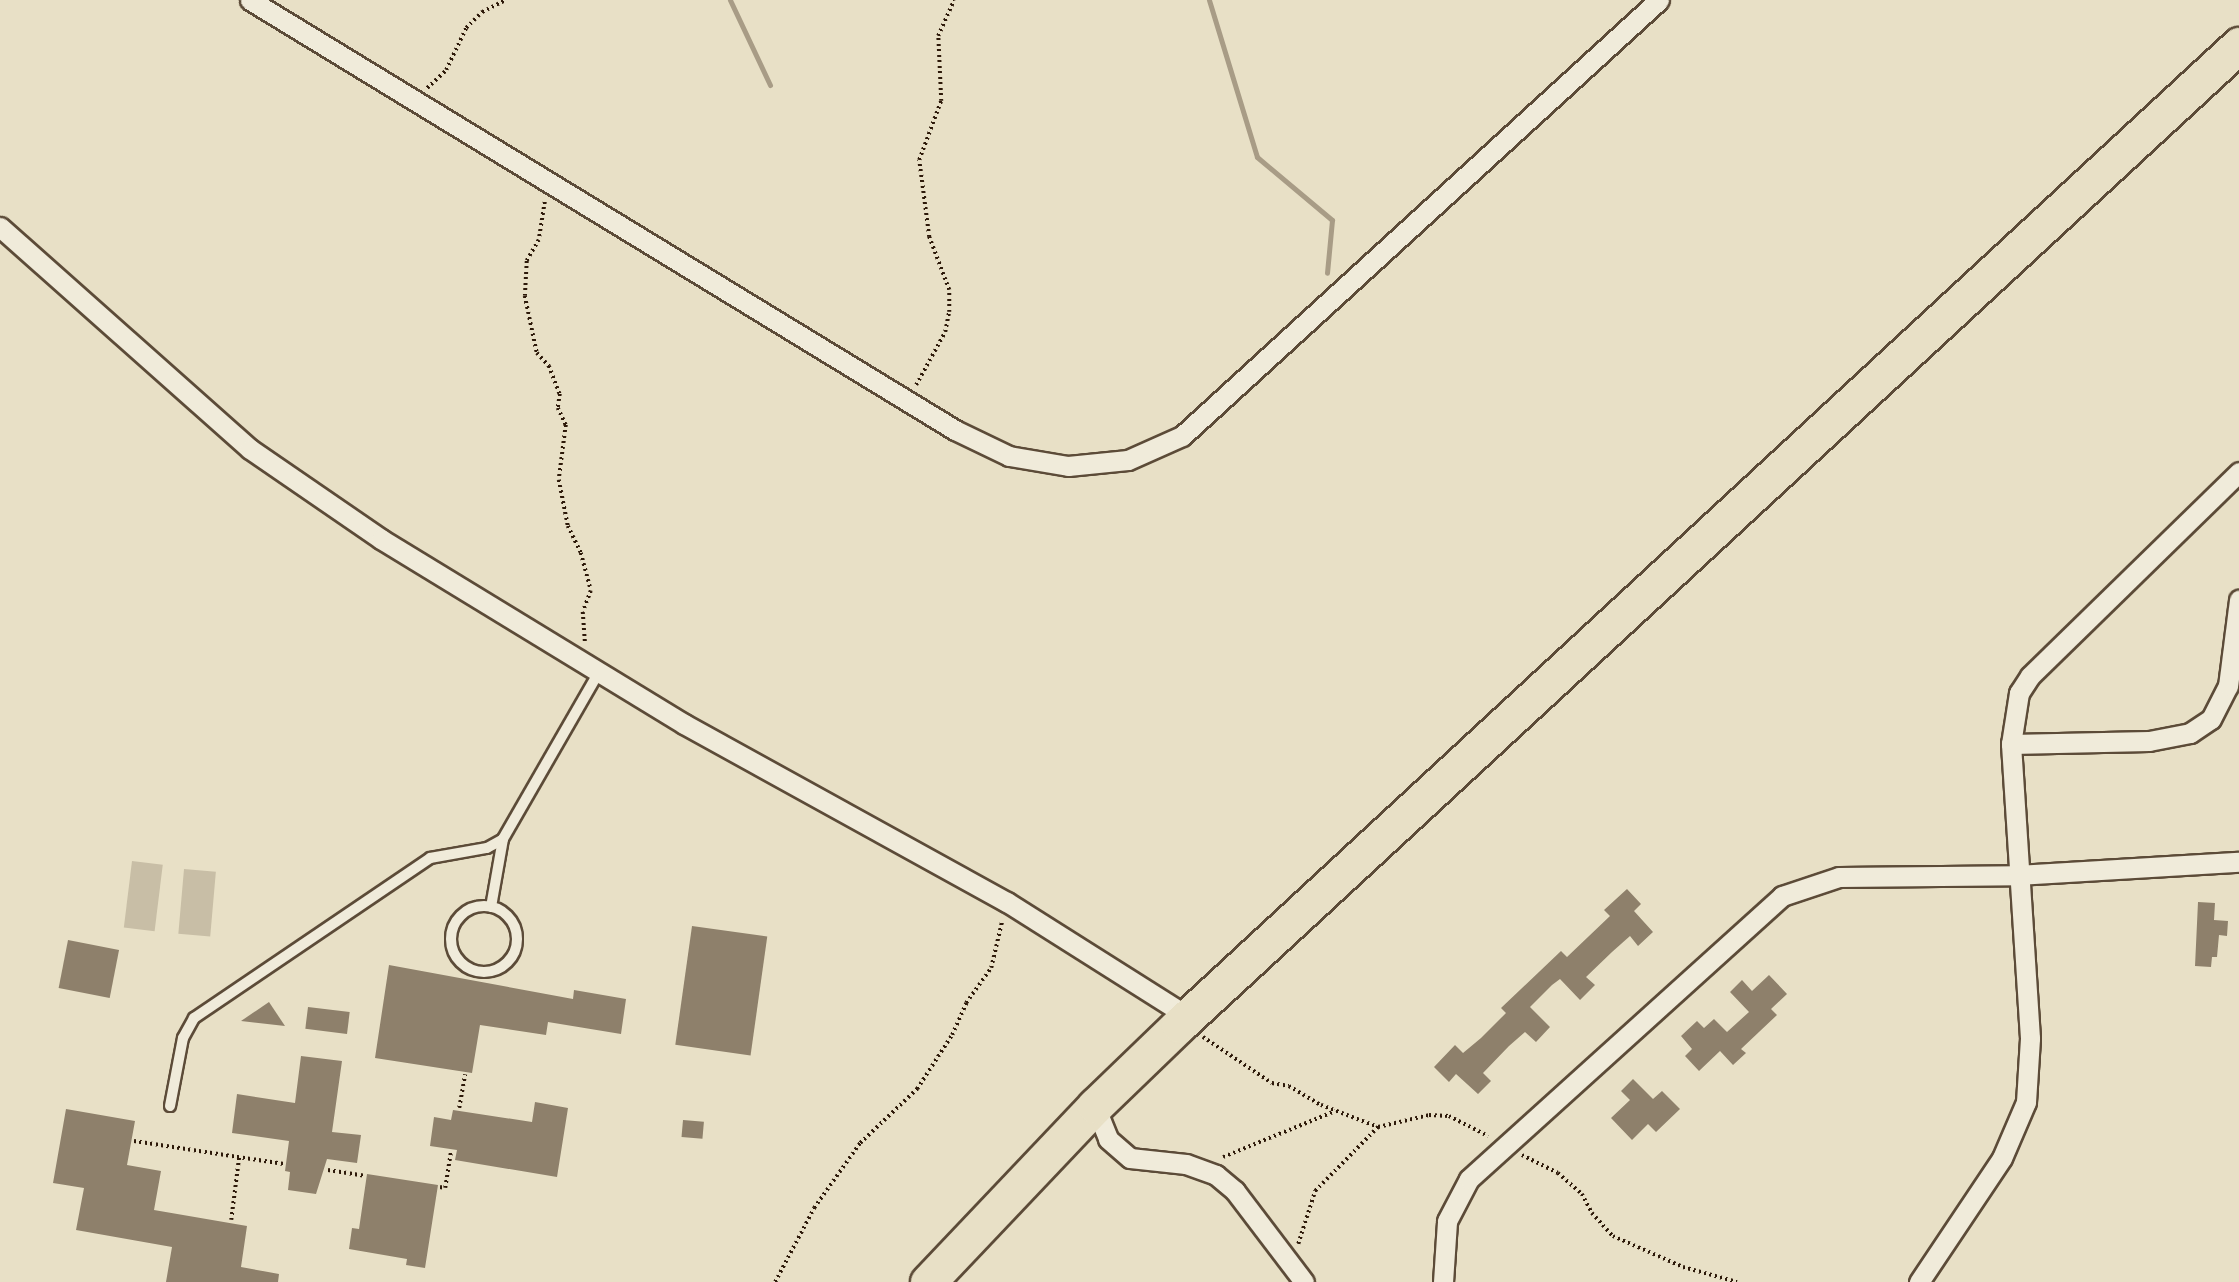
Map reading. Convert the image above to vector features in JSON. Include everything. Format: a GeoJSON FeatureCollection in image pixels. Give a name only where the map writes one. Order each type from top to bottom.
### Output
{"type":"FeatureCollection","features":[{"type":"Feature","properties":{"kind":"highway"},"geometry":{"type":"LineString","coordinates":[[928,1282],[1095,1107],[1184,1021],[2239,45]]}},
{"type":"Feature","properties":{"kind":"street"},"geometry":{"type":"LineString","coordinates":[[250,0],[906,402],[982,445],[1038,464],[1099,466],[1156,451],[1182,436],[1299,333],[1659,0]]}},
{"type":"Feature","properties":{"kind":"street"},"geometry":{"type":"LineString","coordinates":[[0,227],[250,449],[381,539],[684,724],[1007,902],[1184,1021]]}},
{"type":"Feature","properties":{"kind":"street"},"geometry":{"type":"LineString","coordinates":[[1919,1282],[2002,1158],[2026,1102],[2030,1038],[2017,875],[2011,744],[2019,693],[2030,676],[2239,472]]}},
{"type":"Feature","properties":{"kind":"street"},"geometry":{"type":"LineString","coordinates":[[2011,744],[2149,741],[2190,733],[2211,719],[2228,686],[2239,600]]}},
{"type":"Feature","properties":{"kind":"street"},"geometry":{"type":"LineString","coordinates":[[1443,1282],[1444,1241],[1456,1200],[1469,1179],[1782,896],[1839,877],[2017,875],[2239,862]]}},
{"type":"Feature","properties":{"kind":"street"},"geometry":{"type":"LineString","coordinates":[[1095,1107],[1118,1151],[1144,1161],[1186,1164],[1216,1175],[1235,1191],[1301,1276]]}},
{"type":"Feature","properties":{"kind":"lane"},"geometry":{"type":"LineString","coordinates":[[491,907],[503,839],[599,671]]}},
{"type":"Feature","properties":{"kind":"lane"},"geometry":{"type":"LineString","coordinates":[[170,1106],[183,1038],[194,1018],[430,858],[487,848],[503,839]]}},
{"type":"Feature","properties":{"kind":"lane"},"geometry":{"type":"LineString","coordinates":[[491,907],[512,920],[518,942],[515,953],[499,969],[477,972],[458,961],[451,931],[471,908],[491,907]]}},
{"type":"Feature","properties":{"kind":"path"},"geometry":{"type":"LineString","coordinates":[[412,101],[446,70],[466,28],[482,12],[506,0]]}},
{"type":"Feature","properties":{"kind":"path"},"geometry":{"type":"LineString","coordinates":[[906,402],[945,332],[949,312],[949,290],[929,237],[919,160],[941,101],[938,36],[954,0]]}},
{"type":"Feature","properties":{"kind":"path"},"geometry":{"type":"LineString","coordinates":[[548,182],[539,240],[527,261],[525,296],[537,353],[549,366],[560,394],[558,408],[566,425],[561,441],[561,502],[590,590],[583,612],[585,645],[580,660]]}},
{"type":"Feature","properties":{"kind":"path"},"geometry":{"type":"LineString","coordinates":[[775,1282],[814,1208],[877,1123],[917,1089],[952,1035],[966,1003],[991,968],[1007,902]]}},
{"type":"Feature","properties":{"kind":"path"},"geometry":{"type":"LineString","coordinates":[[1184,1021],[1272,1083],[1289,1086],[1336,1111],[1378,1127]]}},
{"type":"Feature","properties":{"kind":"path"},"geometry":{"type":"LineString","coordinates":[[459,1108],[465,1076]]}},
{"type":"Feature","properties":{"kind":"path"},"geometry":{"type":"LineString","coordinates":[[1186,1164],[1239,1152],[1336,1111]]}},
{"type":"Feature","properties":{"kind":"path"},"geometry":{"type":"LineString","coordinates":[[1301,1276],[1298,1241],[1315,1191],[1378,1127],[1429,1115],[1448,1116],[1558,1173],[1582,1194],[1592,1213],[1613,1236],[1683,1267],[1737,1282]]}},
{"type":"Feature","properties":{"kind":"path"},"geometry":{"type":"LineString","coordinates":[[134,1142],[284,1164]]}},
{"type":"Feature","properties":{"kind":"path"},"geometry":{"type":"LineString","coordinates":[[440,1187],[445,1188],[451,1152]]}},
{"type":"Feature","properties":{"kind":"path"},"geometry":{"type":"LineString","coordinates":[[231,1220],[239,1157]]}},
{"type":"Feature","properties":{"kind":"path"},"geometry":{"type":"LineString","coordinates":[[328,1170],[365,1176]]}},
{"type":"Feature","properties":{"kind":"shaded area"},"geometry":{"type":"Polygon","coordinates":[[[132,861],[163,865],[155,931],[124,928],[132,861]]]}},
{"type":"Feature","properties":{"kind":"shaded area"},"geometry":{"type":"Polygon","coordinates":[[[184,869],[216,872],[210,937],[178,934],[184,869]]]}},
{"type":"Feature","properties":{"kind":"building"},"geometry":{"type":"Polygon","coordinates":[[[1627,889],[1641,904],[1634,911],[1653,932],[1638,946],[1630,936],[1612,952],[1586,977],[1595,985],[1580,1000],[1560,979],[1552,985],[1530,1007],[1550,1027],[1536,1042],[1525,1032],[1509,1046],[1483,1073],[1491,1081],[1478,1094],[1456,1074],[1449,1082],[1434,1067],[1455,1045],[1463,1053],[1481,1038],[1506,1013],[1501,1008],[1561,951],[1567,957],[1610,916],[1604,910],[1627,889]]]}},
{"type":"Feature","properties":{"kind":"building"},"geometry":{"type":"Polygon","coordinates":[[[2198,902],[2215,903],[2214,920],[2228,921],[2227,936],[2219,935],[2217,957],[2212,957],[2211,967],[2195,966],[2198,902]]]}},
{"type":"Feature","properties":{"kind":"building"},"geometry":{"type":"Polygon","coordinates":[[[692,926],[767,937],[751,1055],[675,1045],[692,926]]]}},
{"type":"Feature","properties":{"kind":"building"},"geometry":{"type":"Polygon","coordinates":[[[68,940],[119,950],[110,998],[59,988],[68,940]]]}},
{"type":"Feature","properties":{"kind":"building"},"geometry":{"type":"Polygon","coordinates":[[[389,965],[573,999],[574,990],[626,999],[621,1034],[548,1022],[546,1035],[480,1025],[472,1073],[375,1058],[389,965]]]}},
{"type":"Feature","properties":{"kind":"building"},"geometry":{"type":"Polygon","coordinates":[[[1769,975],[1787,994],[1771,1009],[1777,1015],[1741,1049],[1746,1053],[1733,1065],[1720,1051],[1699,1071],[1685,1056],[1692,1049],[1681,1036],[1697,1021],[1704,1028],[1714,1019],[1727,1032],[1749,1012],[1730,992],[1742,980],[1752,991],[1769,975]]]}},
{"type":"Feature","properties":{"kind":"building"},"geometry":{"type":"Polygon","coordinates":[[[269,1002],[285,1026],[241,1021],[269,1002]]]}},
{"type":"Feature","properties":{"kind":"building"},"geometry":{"type":"Polygon","coordinates":[[[308,1007],[350,1012],[347,1034],[305,1029],[308,1007]]]}},
{"type":"Feature","properties":{"kind":"building"},"geometry":{"type":"Polygon","coordinates":[[[301,1056],[342,1061],[332,1132],[361,1135],[357,1163],[327,1159],[316,1194],[288,1190],[290,1172],[285,1171],[289,1141],[232,1133],[237,1094],[295,1103],[301,1056]]]}},
{"type":"Feature","properties":{"kind":"building"},"geometry":{"type":"Polygon","coordinates":[[[1633,1079],[1653,1099],[1662,1091],[1680,1109],[1656,1132],[1648,1124],[1632,1140],[1611,1118],[1630,1100],[1621,1091],[1633,1079]]]}},
{"type":"Feature","properties":{"kind":"building"},"geometry":{"type":"Polygon","coordinates":[[[535,1102],[568,1108],[557,1177],[455,1160],[457,1150],[430,1146],[434,1117],[451,1120],[453,1110],[532,1122],[535,1102]]]}},
{"type":"Feature","properties":{"kind":"building"},"geometry":{"type":"Polygon","coordinates":[[[66,1109],[135,1121],[127,1165],[161,1171],[154,1210],[247,1226],[241,1267],[279,1274],[278,1282],[166,1282],[172,1247],[76,1230],[84,1188],[53,1183],[66,1109]]]}},
{"type":"Feature","properties":{"kind":"building"},"geometry":{"type":"Polygon","coordinates":[[[683,1120],[704,1122],[702,1139],[682,1137],[683,1120]]]}},
{"type":"Feature","properties":{"kind":"building"},"geometry":{"type":"Polygon","coordinates":[[[367,1174],[438,1185],[425,1268],[406,1265],[407,1259],[349,1249],[352,1228],[359,1229],[367,1174]]]}},
{"type":"Feature","properties":{"kind":"waterway"},"geometry":{"type":"LineString","coordinates":[[730,0],[770,85]]}},
{"type":"Feature","properties":{"kind":"waterway"},"geometry":{"type":"LineString","coordinates":[[1209,0],[1257,157],[1332,220],[1327,273]]}}]}
